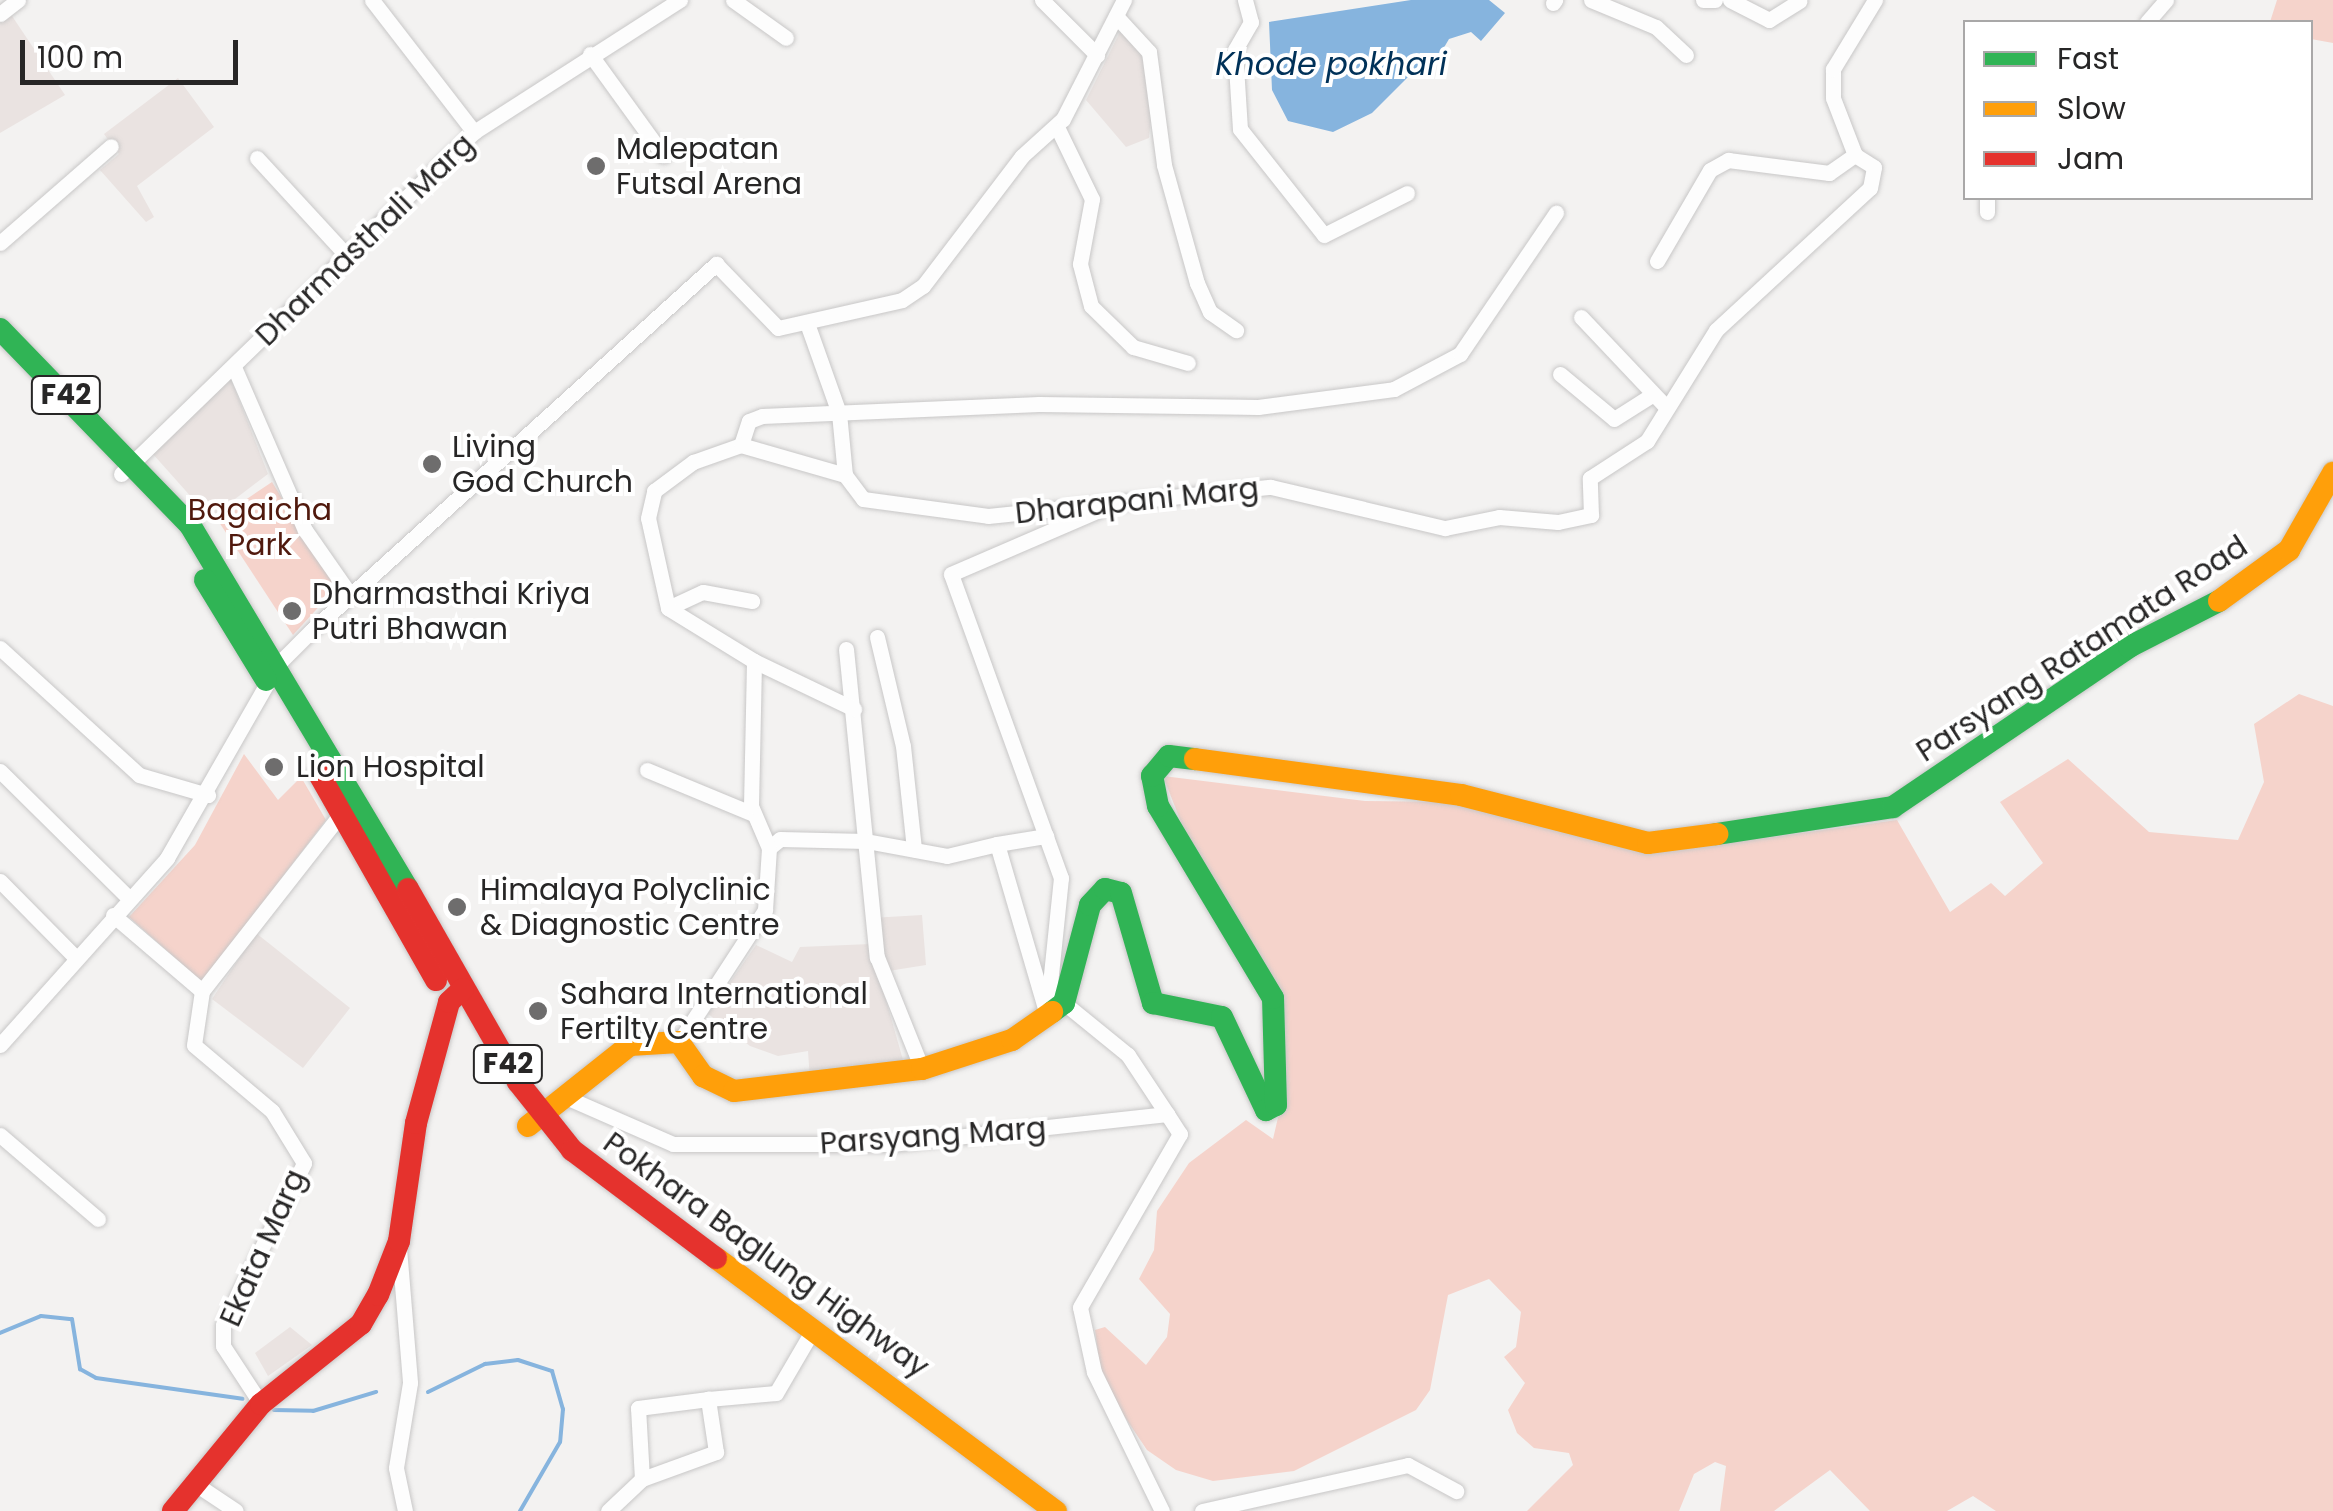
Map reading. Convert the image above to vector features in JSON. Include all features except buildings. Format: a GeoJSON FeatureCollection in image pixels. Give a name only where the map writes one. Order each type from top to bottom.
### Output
{"type":"FeatureCollection","features":[{"type":"Feature","properties":{"kind":"main road","name":"Pokhara Baglung Highway"},"geometry":{"type":"LineString","coordinates":[[0,329],[126,467],[272,673],[456,995]]}},
{"type":"Feature","properties":{"kind":"main road","name":"Pokhara Baglung Highway"},"geometry":{"type":"LineString","coordinates":[[0,356],[126,467]]}},
{"type":"Feature","properties":{"kind":"main road","name":"Parsyang Ratamata Road"},"geometry":{"type":"LineString","coordinates":[[1055,1008],[1090,905],[1105,889],[1122,893],[1153,1003],[1222,1018],[1246,1056],[1258,1106],[1276,1104],[1273,998],[1158,806],[1152,776],[1169,756],[1460,795],[1648,843],[1868,814],[1893,806],[2129,648],[2224,599],[2289,550],[2333,473]]}},
{"type":"Feature","properties":{"kind":"main road","name":"Pokhara Baglung Highway"},"geometry":{"type":"LineString","coordinates":[[272,673],[340,816],[536,1121],[608,1202],[810,1336],[1056,1511]]}},
{"type":"Feature","properties":{"kind":"main road"},"geometry":{"type":"LineString","coordinates":[[174,1511],[262,1404],[360,1324],[398,1241],[416,1122],[456,995]]}},
{"type":"Feature","properties":{"kind":"main road"},"geometry":{"type":"LineString","coordinates":[[536,1121],[558,1094],[630,1045],[679,1042],[703,1076],[734,1092],[922,1069],[1012,1040],[1055,1008]]}},
{"type":"Feature","properties":{"kind":"main road","name":"Pokhara Baglung Highway"},"geometry":{"type":"LineString","coordinates":[[810,1336],[1030,1511]]}},
{"type":"Feature","properties":{"kind":"street"},"geometry":{"type":"LineString","coordinates":[[372,0],[474,132]]}},
{"type":"Feature","properties":{"kind":"street","name":"Dharmasthali Marg"},"geometry":{"type":"LineString","coordinates":[[126,467],[474,132],[590,54],[680,0]]}},
{"type":"Feature","properties":{"kind":"street"},"geometry":{"type":"LineString","coordinates":[[733,0],[786,38]]}},
{"type":"Feature","properties":{"kind":"street"},"geometry":{"type":"LineString","coordinates":[[0,1044],[72,954],[130,898],[208,795],[272,673],[351,596],[716,264],[766,322],[808,326],[923,286],[1022,156],[1056,127],[1124,0]]}},
{"type":"Feature","properties":{"kind":"street"},"geometry":{"type":"LineString","coordinates":[[1246,0],[1251,22],[1236,50],[1240,129],[1324,235],[1407,193]]}},
{"type":"Feature","properties":{"kind":"street"},"geometry":{"type":"LineString","coordinates":[[1591,0],[1656,28],[1686,55]]}},
{"type":"Feature","properties":{"kind":"street"},"geometry":{"type":"LineString","coordinates":[[1703,0],[1715,0]]}},
{"type":"Feature","properties":{"kind":"street"},"geometry":{"type":"LineString","coordinates":[[1730,0],[1770,20],[1799,0]]}},
{"type":"Feature","properties":{"kind":"street"},"geometry":{"type":"LineString","coordinates":[[1580,317],[1667,408],[1716,330],[1870,188],[1874,168],[1855,155],[1832,98],[1832,69],[1875,0]]}},
{"type":"Feature","properties":{"kind":"street"},"geometry":{"type":"LineString","coordinates":[[1052,4],[1097,55]]}},
{"type":"Feature","properties":{"kind":"street"},"geometry":{"type":"LineString","coordinates":[[1116,16],[1149,52],[1164,165],[1197,283],[1210,312],[1236,330]]}},
{"type":"Feature","properties":{"kind":"street"},"geometry":{"type":"LineString","coordinates":[[590,54],[663,154]]}},
{"type":"Feature","properties":{"kind":"street"},"geometry":{"type":"LineString","coordinates":[[1056,127],[1092,199],[1080,264],[1090,306],[1132,347],[1188,363]]}},
{"type":"Feature","properties":{"kind":"street"},"geometry":{"type":"LineString","coordinates":[[0,244],[111,146]]}},
{"type":"Feature","properties":{"kind":"street"},"geometry":{"type":"LineString","coordinates":[[1657,262],[1710,170],[1728,160],[1829,174],[1855,155]]}},
{"type":"Feature","properties":{"kind":"street"},"geometry":{"type":"LineString","coordinates":[[257,158],[348,256]]}},
{"type":"Feature","properties":{"kind":"street"},"geometry":{"type":"LineString","coordinates":[[741,445],[753,418],[839,413],[1258,407],[1394,389],[1460,354],[1556,213]]}},
{"type":"Feature","properties":{"kind":"street"},"geometry":{"type":"LineString","coordinates":[[808,326],[839,413],[845,475],[741,445],[693,462],[654,492],[648,518],[668,608],[754,661],[854,710]]}},
{"type":"Feature","properties":{"kind":"street"},"geometry":{"type":"LineString","coordinates":[[234,367],[305,530],[351,596]]}},
{"type":"Feature","properties":{"kind":"street"},"geometry":{"type":"LineString","coordinates":[[1560,374],[1614,419],[1652,395]]}},
{"type":"Feature","properties":{"kind":"street","name":"Dharapani Marg"},"geometry":{"type":"LineString","coordinates":[[845,475],[863,499],[988,516],[1101,508],[1271,487],[1445,528],[1591,515],[1590,478],[1647,441],[1667,408]]}},
{"type":"Feature","properties":{"kind":"street"},"geometry":{"type":"LineString","coordinates":[[1055,1008],[1060,878],[951,574],[1101,508]]}},
{"type":"Feature","properties":{"kind":"street"},"geometry":{"type":"LineString","coordinates":[[668,608],[703,592],[752,601]]}},
{"type":"Feature","properties":{"kind":"street"},"geometry":{"type":"LineString","coordinates":[[878,637],[904,746],[914,849]]}},
{"type":"Feature","properties":{"kind":"street"},"geometry":{"type":"LineString","coordinates":[[0,648],[138,775],[208,795]]}},
{"type":"Feature","properties":{"kind":"street"},"geometry":{"type":"LineString","coordinates":[[846,649],[877,957],[922,1069]]}},
{"type":"Feature","properties":{"kind":"street"},"geometry":{"type":"LineString","coordinates":[[679,1042],[765,910],[769,848],[753,814],[754,661]]}},
{"type":"Feature","properties":{"kind":"street"},"geometry":{"type":"LineString","coordinates":[[646,770],[753,814]]}},
{"type":"Feature","properties":{"kind":"street"},"geometry":{"type":"LineString","coordinates":[[0,771],[130,898]]}},
{"type":"Feature","properties":{"kind":"street"},"geometry":{"type":"LineString","coordinates":[[112,914],[202,990],[340,816]]}},
{"type":"Feature","properties":{"kind":"street"},"geometry":{"type":"LineString","coordinates":[[769,848],[780,839],[866,841],[948,856],[1046,836]]}},
{"type":"Feature","properties":{"kind":"street"},"geometry":{"type":"LineString","coordinates":[[996,844],[1055,1008],[1128,1055],[1180,1134],[1080,1308],[1094,1372],[1162,1511]]}},
{"type":"Feature","properties":{"kind":"street"},"geometry":{"type":"LineString","coordinates":[[0,881],[72,954]]}},
{"type":"Feature","properties":{"kind":"street","name":"Ekata Marg"},"geometry":{"type":"LineString","coordinates":[[202,990],[194,1046],[272,1111],[304,1164],[222,1325],[224,1346],[262,1404]]}},
{"type":"Feature","properties":{"kind":"street","name":"Parsyang Marg"},"geometry":{"type":"LineString","coordinates":[[558,1094],[673,1144],[891,1144],[1167,1114]]}},
{"type":"Feature","properties":{"kind":"street"},"geometry":{"type":"LineString","coordinates":[[0,1134],[98,1219]]}},
{"type":"Feature","properties":{"kind":"street"},"geometry":{"type":"LineString","coordinates":[[398,1241],[410,1383],[396,1468],[405,1511]]}},
{"type":"Feature","properties":{"kind":"street"},"geometry":{"type":"LineString","coordinates":[[642,1479],[638,1408],[776,1393],[810,1336]]}},
{"type":"Feature","properties":{"kind":"street"},"geometry":{"type":"LineString","coordinates":[[608,1511],[642,1479],[716,1452],[708,1398]]}},
{"type":"Feature","properties":{"kind":"street"},"geometry":{"type":"LineString","coordinates":[[1202,1511],[1408,1465],[1456,1491]]}},
{"type":"Feature","properties":{"kind":"street"},"geometry":{"type":"LineString","coordinates":[[194,1483],[236,1511]]}},
{"type":"Feature","properties":{"kind":"shaded area"},"geometry":{"type":"Polygon","coordinates":[[[10,13],[65,95],[0,133],[0,22],[10,13]]]}},
{"type":"Feature","properties":{"kind":"shaded area"},"geometry":{"type":"Polygon","coordinates":[[[1122,28],[1145,55],[1151,116],[1149,138],[1126,147],[1086,100],[1122,28]]]}},
{"type":"Feature","properties":{"kind":"shaded area"},"geometry":{"type":"Polygon","coordinates":[[[178,78],[214,127],[137,186],[154,217],[146,222],[100,170],[119,154],[104,134],[178,78]]]}},
{"type":"Feature","properties":{"kind":"shaded area"},"geometry":{"type":"Polygon","coordinates":[[[229,374],[268,474],[210,518],[152,453],[229,374]]]}},
{"type":"Feature","properties":{"kind":"shaded area"},"geometry":{"type":"Polygon","coordinates":[[[922,915],[926,965],[882,972],[871,918],[922,915]]]}},
{"type":"Feature","properties":{"kind":"shaded area"},"geometry":{"type":"Polygon","coordinates":[[[256,933],[350,1008],[303,1068],[212,999],[256,933]]]}},
{"type":"Feature","properties":{"kind":"shaded area"},"geometry":{"type":"Polygon","coordinates":[[[870,944],[905,1067],[810,1081],[808,1051],[778,1056],[750,1046],[708,1014],[756,945],[792,962],[800,947],[870,944]]]}},
{"type":"Feature","properties":{"kind":"shaded area"},"geometry":{"type":"Polygon","coordinates":[[[290,1327],[312,1345],[268,1376],[255,1353],[290,1327]]]}},
{"type":"Feature","properties":{"kind":"green space"},"geometry":{"type":"Polygon","coordinates":[[[2277,0],[2333,0],[2333,43],[2313,39],[2313,20],[2271,20],[2277,0]]]}},
{"type":"Feature","properties":{"kind":"green space","name":"Bagaicha Park"},"geometry":{"type":"Polygon","coordinates":[[[272,482],[337,587],[293,635],[217,519],[272,482]]]}},
{"type":"Feature","properties":{"kind":"green space"},"geometry":{"type":"Polygon","coordinates":[[[2299,694],[2333,706],[2333,1511],[1996,1511],[1973,1496],[1947,1511],[1870,1511],[1830,1470],[1774,1511],[1720,1511],[1726,1466],[1715,1462],[1694,1474],[1679,1511],[1527,1511],[1573,1465],[1569,1453],[1534,1448],[1517,1433],[1508,1410],[1525,1383],[1504,1357],[1516,1347],[1521,1312],[1489,1279],[1448,1295],[1430,1390],[1416,1410],[1294,1471],[1213,1481],[1176,1470],[1147,1450],[1102,1383],[1095,1330],[1105,1327],[1146,1365],[1167,1337],[1170,1314],[1139,1279],[1154,1250],[1157,1211],[1189,1163],[1246,1120],[1273,1139],[1287,1079],[1246,936],[1188,840],[1163,776],[1365,801],[1453,802],[1601,842],[1757,839],[1897,820],[1950,912],[1991,883],[2005,896],[2043,863],[2000,802],[2068,759],[2149,832],[2238,840],[2264,782],[2254,724],[2299,694]]]}},
{"type":"Feature","properties":{"kind":"green space"},"geometry":{"type":"Polygon","coordinates":[[[244,754],[278,800],[301,777],[326,820],[202,982],[129,917],[195,845],[244,754]]]}},
{"type":"Feature","properties":{"kind":"water","name":"Khode pokhari"},"geometry":{"type":"Polygon","coordinates":[[[1411,0],[1489,0],[1505,13],[1481,41],[1471,32],[1449,39],[1429,73],[1415,70],[1372,113],[1333,132],[1288,121],[1272,90],[1269,22],[1411,0]]]}},
{"type":"Feature","properties":{"kind":"waterway"},"geometry":{"type":"LineString","coordinates":[[0,1333],[41,1316],[72,1319],[80,1369],[96,1378],[243,1399]]}},
{"type":"Feature","properties":{"kind":"waterway"},"geometry":{"type":"LineString","coordinates":[[428,1392],[485,1364],[518,1360],[552,1371],[563,1409],[560,1442],[520,1511]]}},
{"type":"Feature","properties":{"kind":"waterway"},"geometry":{"type":"LineString","coordinates":[[274,1410],[313,1411],[376,1392]]}},
{"type":"Feature","properties":{"kind":"traffic: fast"},"geometry":{"type":"LineString","coordinates":[[0,329],[190,525],[408,889]]}},
{"type":"Feature","properties":{"kind":"traffic: fast"},"geometry":{"type":"LineString","coordinates":[[205,580],[266,680]]}},
{"type":"Feature","properties":{"kind":"traffic: fast"},"geometry":{"type":"LineString","coordinates":[[1717,834],[1893,807],[2129,647],[2219,601]]}},
{"type":"Feature","properties":{"kind":"traffic: fast"},"geometry":{"type":"LineString","coordinates":[[1052,1012],[1064,1003],[1090,905],[1105,889],[1121,893],[1153,1003],[1222,1017],[1266,1110],[1276,1105],[1273,998],[1158,806],[1152,776],[1169,756],[1195,759]]}},
{"type":"Feature","properties":{"kind":"traffic: slow"},"geometry":{"type":"LineString","coordinates":[[2219,601],[2289,550],[2333,473]]}},
{"type":"Feature","properties":{"kind":"traffic: slow"},"geometry":{"type":"LineString","coordinates":[[1195,759],[1461,795],[1648,843],[1717,834]]}},
{"type":"Feature","properties":{"kind":"traffic: slow"},"geometry":{"type":"LineString","coordinates":[[528,1126],[630,1045],[679,1042],[703,1076],[734,1091],[922,1069],[1012,1040],[1052,1012]]}},
{"type":"Feature","properties":{"kind":"traffic: slow"},"geometry":{"type":"LineString","coordinates":[[716,1258],[1056,1511]]}},
{"type":"Feature","properties":{"kind":"traffic: jam"},"geometry":{"type":"LineString","coordinates":[[319,774],[436,980]]}},
{"type":"Feature","properties":{"kind":"traffic: jam"},"geometry":{"type":"LineString","coordinates":[[408,889],[518,1082],[572,1150],[716,1258]]}},
{"type":"Feature","properties":{"kind":"traffic: jam"},"geometry":{"type":"LineString","coordinates":[[173,1511],[261,1404],[361,1324],[378,1295],[399,1241],[416,1123],[449,1002],[463,989]]}},
{"type":"Feature","properties":{"kind":"place","name":"Malepatan Futsal Arena"},"geometry":{"type":"Point","coordinates":[596,166]}},
{"type":"Feature","properties":{"kind":"place","name":"Living God Church"},"geometry":{"type":"Point","coordinates":[432,464]}},
{"type":"Feature","properties":{"kind":"place","name":"Dharmasthai Kriya Putri Bhawan"},"geometry":{"type":"Point","coordinates":[292,611]}},
{"type":"Feature","properties":{"kind":"place","name":"Lion Hospital"},"geometry":{"type":"Point","coordinates":[274,767]}},
{"type":"Feature","properties":{"kind":"place","name":"Himalaya Polyclinic & Diagnostic Centre"},"geometry":{"type":"Point","coordinates":[457,907]}},
{"type":"Feature","properties":{"kind":"place","name":"Sahara International Fertilty Centre"},"geometry":{"type":"Point","coordinates":[538,1011]}}]}
